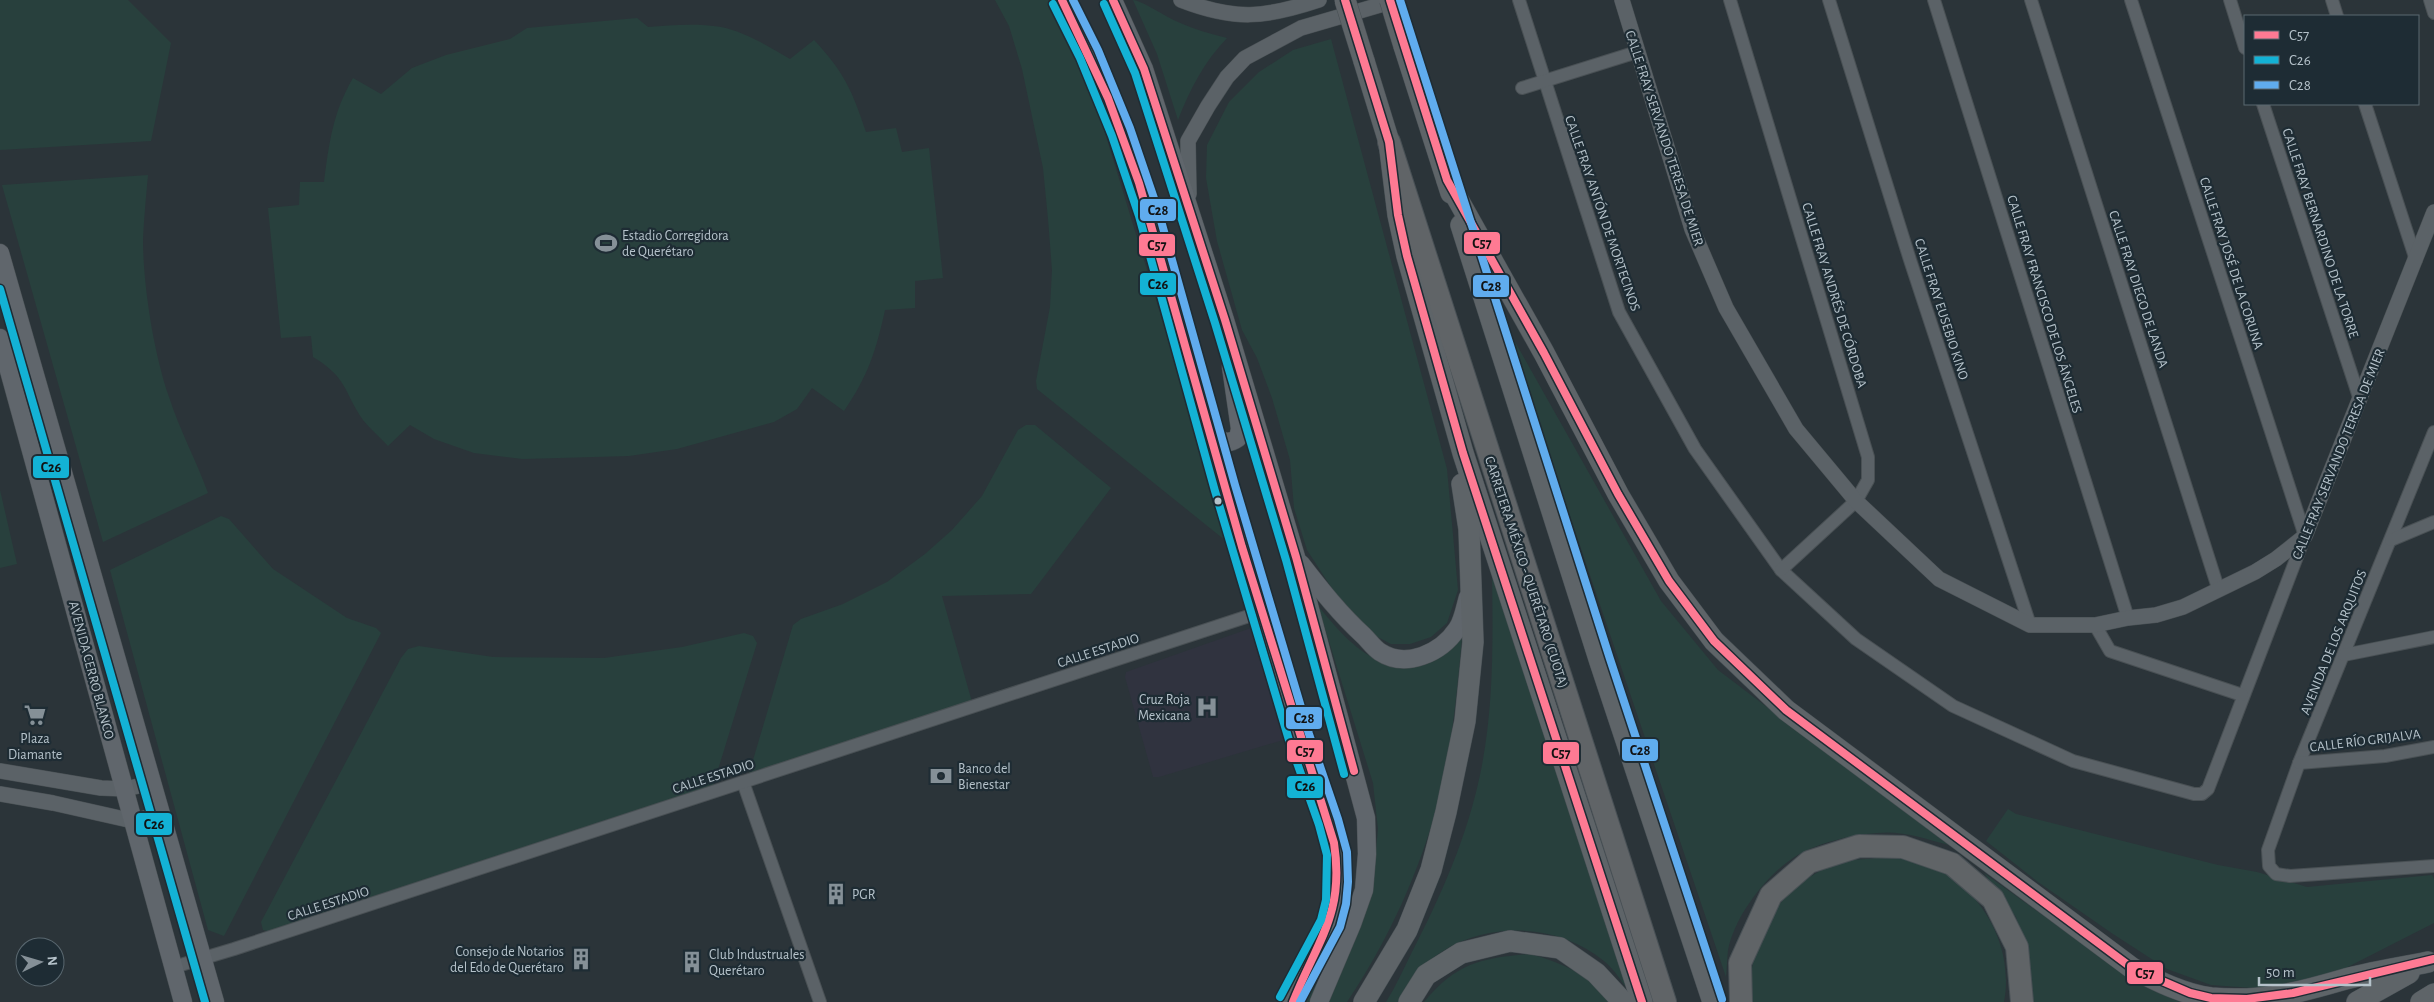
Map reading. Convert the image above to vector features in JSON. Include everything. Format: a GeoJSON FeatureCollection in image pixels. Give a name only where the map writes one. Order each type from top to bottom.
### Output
{"type":"FeatureCollection","features":[{"type":"Feature","properties":{"kind":"highway","name":"CARRETERA MÉXICO - QUERÉTARO (CUOTA)"},"geometry":{"type":"LineString","coordinates":[[1345,0],[1664,1002]]}},
{"type":"Feature","properties":{"kind":"highway"},"geometry":{"type":"LineString","coordinates":[[1390,0],[1600,662],[1713,1002]]}},
{"type":"Feature","properties":{"kind":"highway","name":"CARRETERA MÉXICO - QUERÉTARO (CUOTA)"},"geometry":{"type":"LineString","coordinates":[[1389,142],[1398,215],[1407,256],[1462,453],[1642,1002]]}},
{"type":"Feature","properties":{"kind":"highway"},"geometry":{"type":"LineString","coordinates":[[1447,180],[1544,353],[1618,494],[1669,581],[1714,641],[1786,710],[2132,968],[2170,987],[2210,998],[2256,1001],[2300,994],[2343,980],[2431,960]]}},
{"type":"Feature","properties":{"kind":"highway"},"geometry":{"type":"LineString","coordinates":[[1364,1002],[1407,930],[1430,870],[1446,812],[1466,721],[1473,642],[1469,528],[1462,489],[1462,453]]}},
{"type":"Feature","properties":{"kind":"highway"},"geometry":{"type":"LineString","coordinates":[[1741,1002],[1740,963],[1771,895],[1809,862],[1859,846],[1903,848],[1952,864],[1993,900],[2017,947],[2022,1002]]}},
{"type":"Feature","properties":{"kind":"highway"},"geometry":{"type":"LineString","coordinates":[[1409,1002],[1426,975],[1461,953],[1510,941],[1560,948],[1596,973],[1623,1002]]}},
{"type":"Feature","properties":{"kind":"highway"},"geometry":{"type":"LineString","coordinates":[[2357,1002],[2431,960]]}},
{"type":"Feature","properties":{"kind":"highway"},"geometry":{"type":"LineString","coordinates":[[1289,1002],[1296,993]]}},
{"type":"Feature","properties":{"kind":"highway"},"geometry":{"type":"LineString","coordinates":[[2421,1002],[2434,994]]}},
{"type":"Feature","properties":{"kind":"main road"},"geometry":{"type":"LineString","coordinates":[[1062,0],[1089,54],[1124,141],[1149,213],[1261,612],[1299,737],[1329,822],[1336,854],[1337,888],[1330,924],[1296,993]]}},
{"type":"Feature","properties":{"kind":"main road"},"geometry":{"type":"LineString","coordinates":[[1113,0],[1144,70],[1225,320],[1296,557],[1366,818],[1367,854],[1364,890],[1352,924],[1340,947],[1319,1002]]}},
{"type":"Feature","properties":{"kind":"main road","name":"AVENIDA CERRO BLANCO"},"geometry":{"type":"LineString","coordinates":[[0,253],[215,1002]]}},
{"type":"Feature","properties":{"kind":"main road"},"geometry":{"type":"LineString","coordinates":[[1200,400],[1214,436],[1225,442],[1238,438],[1240,429],[1225,320]]}},
{"type":"Feature","properties":{"kind":"main road","name":"AVENIDA CERRO BLANCO"},"geometry":{"type":"LineString","coordinates":[[0,338],[183,1002]]}},
{"type":"Feature","properties":{"kind":"main road"},"geometry":{"type":"LineString","coordinates":[[1296,557],[1330,602],[1380,652],[1390,657],[1407,659],[1427,655],[1440,646],[1458,628],[1470,589]]}},
{"type":"Feature","properties":{"kind":"street"},"geometry":{"type":"LineString","coordinates":[[1181,0],[1226,14],[1252,16],[1288,10],[1319,0]]}},
{"type":"Feature","properties":{"kind":"street"},"geometry":{"type":"LineString","coordinates":[[1192,221],[1188,176],[1188,141],[1227,77],[1245,58],[1301,28],[1397,0]]}},
{"type":"Feature","properties":{"kind":"street","name":"CALLE FRAY ANTÓN DE MORTECINOS"},"geometry":{"type":"LineString","coordinates":[[1519,0],[1543,80],[1619,312],[1695,448],[1781,570],[1856,639],[1953,706],[2073,761],[2194,794],[2202,794]]}},
{"type":"Feature","properties":{"kind":"street","name":"CALLE FRAY SERVANDO TERESA DE MIER"},"geometry":{"type":"LineString","coordinates":[[1622,0],[1636,52],[1692,229],[1726,308],[1796,430],[1856,501],[1938,579],[2030,625],[2095,625],[2128,618],[2156,616],[2182,607],[2218,588],[2255,572],[2276,559],[2305,536]]}},
{"type":"Feature","properties":{"kind":"street","name":"CALLE FRAY ANDRÉS DE CÓRDOBA"},"geometry":{"type":"LineString","coordinates":[[1730,0],[1868,457],[1868,480],[1856,501],[1781,570]]}},
{"type":"Feature","properties":{"kind":"street","name":"CALLE FRAY EUSEBIO KINO"},"geometry":{"type":"LineString","coordinates":[[1829,0],[1913,269],[2030,625]]}},
{"type":"Feature","properties":{"kind":"street","name":"CALLE FRAY FRANCISCO DE LOS ÁNGELES"},"geometry":{"type":"LineString","coordinates":[[1934,0],[2128,618]]}},
{"type":"Feature","properties":{"kind":"street","name":"CALLE FRAY DIEGO DE LANDA"},"geometry":{"type":"LineString","coordinates":[[2031,0],[2218,588]]}},
{"type":"Feature","properties":{"kind":"street","name":"CALLE FRAY JOSÉ DE LA CORUNA"},"geometry":{"type":"LineString","coordinates":[[2131,0],[2305,536]]}},
{"type":"Feature","properties":{"kind":"street"},"geometry":{"type":"LineString","coordinates":[[2230,0],[2244,45]]}},
{"type":"Feature","properties":{"kind":"street"},"geometry":{"type":"LineString","coordinates":[[2332,0],[2337,15]]}},
{"type":"Feature","properties":{"kind":"street"},"geometry":{"type":"LineString","coordinates":[[2430,0],[2434,13]]}},
{"type":"Feature","properties":{"kind":"street"},"geometry":{"type":"LineString","coordinates":[[1522,88],[1636,52]]}},
{"type":"Feature","properties":{"kind":"street","name":"CALLE FRAY BERNARDINO DE LA TORRE"},"geometry":{"type":"LineString","coordinates":[[2264,105],[2360,400]]}},
{"type":"Feature","properties":{"kind":"street"},"geometry":{"type":"LineString","coordinates":[[2365,105],[2416,260]]}},
{"type":"Feature","properties":{"kind":"street","name":"CALLE FRAY SERVANDO TERESA DE MIER"},"geometry":{"type":"LineString","coordinates":[[2202,794],[2208,789],[2242,695],[2434,212]]}},
{"type":"Feature","properties":{"kind":"street","name":"AVENIDA DE LOS ARQUITOS"},"geometry":{"type":"LineString","coordinates":[[2434,432],[2299,763],[2268,850],[2269,866],[2276,874],[2290,876],[2434,866]]}},
{"type":"Feature","properties":{"kind":"street"},"geometry":{"type":"LineString","coordinates":[[2391,540],[2434,522]]}},
{"type":"Feature","properties":{"kind":"street","name":"CALLE ESTADIO"},"geometry":{"type":"LineString","coordinates":[[174,967],[203,960],[1261,612]]}},
{"type":"Feature","properties":{"kind":"street"},"geometry":{"type":"LineString","coordinates":[[2095,625],[2110,651],[2242,695]]}},
{"type":"Feature","properties":{"kind":"street"},"geometry":{"type":"LineString","coordinates":[[2344,655],[2434,637]]}},
{"type":"Feature","properties":{"kind":"street","name":"CALLE RÍO GRIJALVA"},"geometry":{"type":"LineString","coordinates":[[2299,763],[2384,756],[2434,747]]}},
{"type":"Feature","properties":{"kind":"street"},"geometry":{"type":"LineString","coordinates":[[0,771],[101,788],[125,789],[152,783]]}},
{"type":"Feature","properties":{"kind":"street"},"geometry":{"type":"LineString","coordinates":[[743,782],[820,1002]]}},
{"type":"Feature","properties":{"kind":"street"},"geometry":{"type":"LineString","coordinates":[[0,794],[53,803],[133,821],[161,814]]}},
{"type":"Feature","properties":{"kind":"shaded area","name":"Cruz Roja Mexicana"},"geometry":{"type":"Polygon","coordinates":[[[1254,627],[1290,738],[1159,777],[1153,777],[1125,677],[1126,672],[1254,627]]]}},
{"type":"Feature","properties":{"kind":"green space"},"geometry":{"type":"Polygon","coordinates":[[[0,0],[128,0],[171,43],[151,141],[0,150],[0,0]]]}},
{"type":"Feature","properties":{"kind":"green space"},"geometry":{"type":"Polygon","coordinates":[[[995,0],[1049,0],[1072,44],[1098,110],[1231,545],[1037,389],[1036,381],[1050,307],[1052,270],[1043,168],[1022,69],[1009,26],[995,0]]]}},
{"type":"Feature","properties":{"kind":"green space"},"geometry":{"type":"Polygon","coordinates":[[[1133,0],[1184,25],[1227,38],[1198,76],[1178,120],[1157,54],[1133,0]]]}},
{"type":"Feature","properties":{"kind":"green space","name":"Estadio Corregidora de Querétaro"},"geometry":{"type":"Polygon","coordinates":[[[637,18],[648,27],[693,25],[730,29],[757,40],[790,59],[814,40],[833,62],[846,82],[866,132],[896,128],[902,152],[929,148],[943,278],[915,281],[915,308],[885,310],[870,363],[844,411],[812,388],[797,409],[774,422],[677,449],[629,456],[523,459],[474,453],[434,439],[410,425],[388,446],[363,420],[339,379],[313,357],[311,336],[281,338],[268,208],[299,205],[300,182],[324,182],[336,116],[353,78],[381,94],[412,68],[446,55],[510,39],[527,28],[637,18]]]}},
{"type":"Feature","properties":{"kind":"green space"},"geometry":{"type":"Polygon","coordinates":[[[1331,39],[1447,469],[1458,590],[1447,623],[1431,637],[1410,644],[1391,644],[1372,634],[1333,590],[1307,550],[1294,508],[1290,460],[1272,398],[1257,358],[1242,330],[1217,241],[1206,178],[1207,145],[1229,102],[1259,72],[1293,50],[1331,39]]]}},
{"type":"Feature","properties":{"kind":"green space"},"geometry":{"type":"Polygon","coordinates":[[[148,175],[143,239],[147,298],[154,341],[173,410],[208,493],[103,542],[2,185],[148,175]]]}},
{"type":"Feature","properties":{"kind":"green space"},"geometry":{"type":"Polygon","coordinates":[[[1505,324],[1661,601],[1718,670],[1949,845],[1904,834],[1886,832],[1834,841],[1812,848],[1793,858],[1762,886],[1744,911],[1737,924],[1728,950],[1726,977],[1505,324]]]}},
{"type":"Feature","properties":{"kind":"green space"},"geometry":{"type":"Polygon","coordinates":[[[1026,425],[1035,425],[1111,488],[1031,594],[942,596],[972,702],[748,777],[793,625],[801,619],[843,604],[887,582],[925,554],[952,530],[982,496],[1018,430],[1026,425]]]}},
{"type":"Feature","properties":{"kind":"green space"},"geometry":{"type":"Polygon","coordinates":[[[0,490],[17,564],[0,568],[0,490]]]}},
{"type":"Feature","properties":{"kind":"green space"},"geometry":{"type":"Polygon","coordinates":[[[221,516],[229,519],[273,569],[347,618],[376,628],[381,633],[224,936],[208,930],[110,570],[221,516]]]}},
{"type":"Feature","properties":{"kind":"green space"},"geometry":{"type":"Polygon","coordinates":[[[1492,574],[1629,991],[1608,964],[1582,946],[1557,936],[1531,931],[1504,931],[1478,936],[1453,945],[1431,960],[1412,979],[1398,1002],[1386,1002],[1443,888],[1475,798],[1485,750],[1490,700],[1492,574]]]}},
{"type":"Feature","properties":{"kind":"green space"},"geometry":{"type":"Polygon","coordinates":[[[1318,606],[1360,650],[1381,661],[1423,663],[1443,655],[1462,638],[1451,739],[1444,779],[1431,826],[1401,905],[1376,955],[1347,1002],[1302,1002],[1359,930],[1374,871],[1378,829],[1373,783],[1318,606]]]}},
{"type":"Feature","properties":{"kind":"green space"},"geometry":{"type":"Polygon","coordinates":[[[744,633],[753,636],[757,643],[712,789],[271,932],[263,930],[261,922],[401,658],[408,649],[419,646],[493,657],[604,658],[682,647],[744,633]]]}},
{"type":"Feature","properties":{"kind":"green space"},"geometry":{"type":"Polygon","coordinates":[[[2008,809],[2016,814],[2218,865],[2257,872],[2307,887],[2432,875],[2434,879],[2434,923],[2330,976],[2267,989],[2211,985],[2167,969],[2038,882],[1986,841],[2008,809]]]}},
{"type":"Feature","properties":{"kind":"green space"},"geometry":{"type":"Polygon","coordinates":[[[1876,858],[1907,859],[1933,868],[1953,879],[1971,894],[1985,913],[1996,933],[2003,955],[2006,978],[2004,1002],[1751,1002],[1752,968],[1761,934],[1778,906],[1788,894],[1801,883],[1831,865],[1876,858]]]}},
{"type":"Feature","properties":{"kind":"green space"},"geometry":{"type":"Polygon","coordinates":[[[1984,873],[2134,981],[2180,1002],[2030,1002],[2027,954],[2016,917],[1984,873]]]}},
{"type":"Feature","properties":{"kind":"green space"},"geometry":{"type":"Polygon","coordinates":[[[1530,954],[1554,961],[1575,971],[1594,984],[1612,1002],[1424,1002],[1447,979],[1471,965],[1498,958],[1530,954]]]}},
{"type":"Feature","properties":{"kind":"transit line","name":"C57"},"geometry":{"type":"LineString","coordinates":[[1062,0],[1108,98],[1139,183],[1242,547],[1334,843],[1336,889],[1332,908],[1327,926],[1293,1002]]}},
{"type":"Feature","properties":{"kind":"transit line","name":"C28"},"geometry":{"type":"LineString","coordinates":[[1073,0],[1098,50],[1130,128],[1158,210],[1235,485],[1309,734],[1338,819],[1347,852],[1348,882],[1346,904],[1340,927],[1300,1002]]}},
{"type":"Feature","properties":{"kind":"transit line","name":"C57"},"geometry":{"type":"LineString","coordinates":[[1113,0],[1144,69],[1225,320],[1296,557],[1354,771]]}},
{"type":"Feature","properties":{"kind":"transit line","name":"C57"},"geometry":{"type":"LineString","coordinates":[[1345,0],[1389,142],[1398,215],[1407,256],[1463,453],[1642,1002]]}},
{"type":"Feature","properties":{"kind":"transit line","name":"C57"},"geometry":{"type":"LineString","coordinates":[[1390,0],[1447,180],[1544,353],[1618,494],[1669,581],[1714,641],[1786,710],[2132,968],[2190,993],[2211,998],[2247,999],[2293,993],[2434,959]]}},
{"type":"Feature","properties":{"kind":"transit line","name":"C28"},"geometry":{"type":"LineString","coordinates":[[1400,0],[1610,659],[1722,999]]}},
{"type":"Feature","properties":{"kind":"transit line","name":"C26"},"geometry":{"type":"LineString","coordinates":[[1053,4],[1080,58],[1112,136],[1139,216],[1215,491],[1289,740],[1319,825],[1327,855],[1326,900],[1321,920],[1280,997]]}},
{"type":"Feature","properties":{"kind":"transit line","name":"C26"},"geometry":{"type":"LineString","coordinates":[[1104,4],[1135,73],[1215,323],[1286,560],[1344,774]]}},
{"type":"Feature","properties":{"kind":"transit line","name":"C26"},"geometry":{"type":"LineString","coordinates":[[0,289],[205,1002]]}},
{"type":"Feature","properties":{"kind":"place","name":"Estadio Corregidora de Querétaro"},"geometry":{"type":"Point","coordinates":[606,243]}},
{"type":"Feature","properties":{"kind":"place","name":"Cruz Roja Mexicana"},"geometry":{"type":"Point","coordinates":[1207,707]}},
{"type":"Feature","properties":{"kind":"place","name":"Plaza Diamante"},"geometry":{"type":"Point","coordinates":[35,715]}},
{"type":"Feature","properties":{"kind":"place","name":"Banco del Bienestar"},"geometry":{"type":"Point","coordinates":[941,776]}},
{"type":"Feature","properties":{"kind":"place","name":"PGR"},"geometry":{"type":"Point","coordinates":[836,894]}},
{"type":"Feature","properties":{"kind":"place","name":"Consejo de Notarios del Edo de Querétaro"},"geometry":{"type":"Point","coordinates":[581,959]}},
{"type":"Feature","properties":{"kind":"place","name":"Club Industruales Querétaro"},"geometry":{"type":"Point","coordinates":[692,962]}}]}
